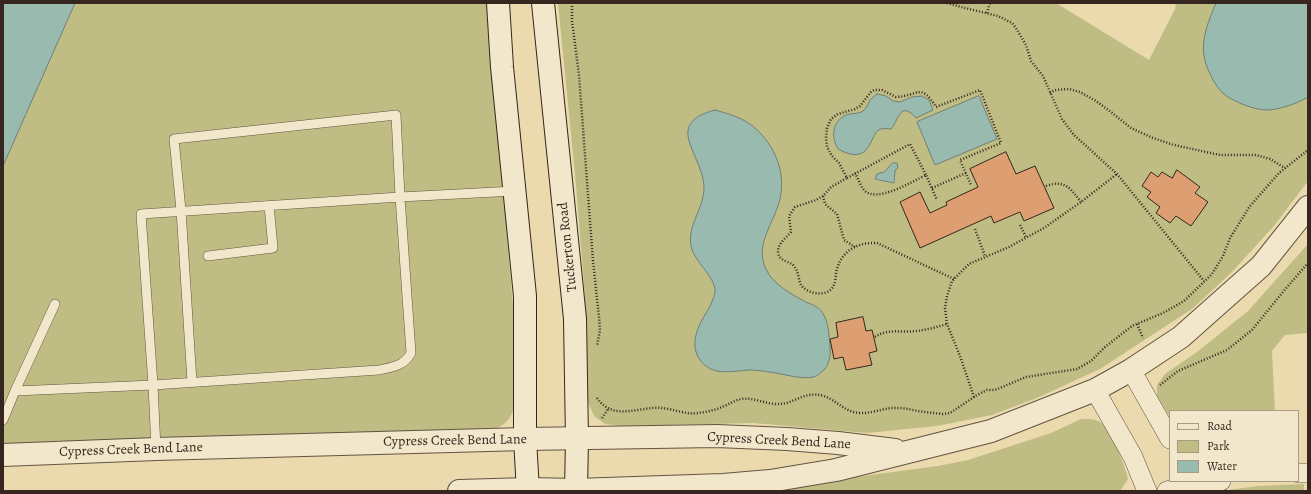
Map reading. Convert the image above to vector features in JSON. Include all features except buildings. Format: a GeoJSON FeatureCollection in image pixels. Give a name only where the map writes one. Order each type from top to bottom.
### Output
{"type":"FeatureCollection","features":[{"type":"Feature","properties":{"kind":"street"},"geometry":{"type":"LineString","coordinates":[[498,3],[502,67],[525,296],[525,439],[528,490]]}},
{"type":"Feature","properties":{"kind":"street","name":"Tuckerton Road"},"geometry":{"type":"LineString","coordinates":[[543,3],[575,319],[577,439],[576,490]]}},
{"type":"Feature","properties":{"kind":"street","name":"Cypress Creek Bend Lane"},"geometry":{"type":"LineString","coordinates":[[459,491],[576,490],[723,486],[770,481],[836,470],[907,451],[992,431],[1095,390],[1131,370],[1181,337],[1261,266],[1308,207]]}},
{"type":"Feature","properties":{"kind":"street"},"geometry":{"type":"LineString","coordinates":[[1131,370],[1169,436]]}},
{"type":"Feature","properties":{"kind":"street"},"geometry":{"type":"LineString","coordinates":[[1095,390],[1133,457],[1147,491]]}},
{"type":"Feature","properties":{"kind":"street","name":"Cypress Creek Bend Lane"},"geometry":{"type":"LineString","coordinates":[[3,455],[156,449],[525,439],[717,436],[831,442],[907,451]]}},
{"type":"Feature","properties":{"kind":"street"},"geometry":{"type":"LineString","coordinates":[[1167,491],[1188,483],[1204,482]]}},
{"type":"Feature","properties":{"kind":"lane"},"geometry":{"type":"LineString","coordinates":[[15,390],[153,385],[379,370],[397,367],[407,360],[411,353],[396,115],[174,138],[181,210],[192,382]]}},
{"type":"Feature","properties":{"kind":"lane"},"geometry":{"type":"LineString","coordinates":[[156,449],[141,214],[181,210],[515,191]]}},
{"type":"Feature","properties":{"kind":"lane"},"geometry":{"type":"LineString","coordinates":[[208,256],[273,248],[269,205]]}},
{"type":"Feature","properties":{"kind":"lane"},"geometry":{"type":"LineString","coordinates":[[3,420],[15,390],[55,304]]}},
{"type":"Feature","properties":{"kind":"path"},"geometry":{"type":"LineString","coordinates":[[572,3],[572,21],[579,76],[593,261],[600,330],[597,352]]}},
{"type":"Feature","properties":{"kind":"path"},"geometry":{"type":"LineString","coordinates":[[947,3],[998,16],[1012,23],[1026,46],[1031,61],[1043,76],[1062,119],[1074,136],[1117,174],[1204,281]]}},
{"type":"Feature","properties":{"kind":"path"},"geometry":{"type":"LineString","coordinates":[[987,13],[990,3]]}},
{"type":"Feature","properties":{"kind":"path"},"geometry":{"type":"LineString","coordinates":[[1050,93],[1069,89],[1080,92],[1096,101],[1131,128],[1167,143],[1220,154],[1256,155],[1270,159],[1285,168]]}},
{"type":"Feature","properties":{"kind":"path"},"geometry":{"type":"LineString","coordinates":[[847,178],[839,163],[832,156],[828,147],[826,138],[827,128],[832,119],[838,114],[860,106],[874,90],[882,90],[896,97],[919,92],[924,93],[929,96],[936,107],[980,90],[1002,143],[960,160],[972,185]]}},
{"type":"Feature","properties":{"kind":"path"},"geometry":{"type":"LineString","coordinates":[[937,200],[910,144],[831,187],[823,196],[816,200],[795,207],[790,216],[791,232],[780,244],[778,252],[779,256],[785,262],[793,265],[799,274],[802,285],[809,291],[816,293],[829,291],[836,278],[838,266],[847,252],[860,244],[868,242],[877,243],[954,279]]}},
{"type":"Feature","properties":{"kind":"path"},"geometry":{"type":"LineString","coordinates":[[594,394],[604,406],[626,412],[654,407],[696,414],[723,407],[740,399],[756,399],[776,404],[784,403],[806,395],[815,394],[831,399],[841,406],[858,413],[896,408],[943,414],[950,413],[986,390],[995,390],[1026,377],[1077,369],[1091,361],[1105,347],[1132,326],[1163,313],[1184,301],[1212,274],[1224,256],[1230,238],[1250,206],[1285,168],[1308,150]]}},
{"type":"Feature","properties":{"kind":"path"},"geometry":{"type":"LineString","coordinates":[[855,173],[865,191],[874,195],[887,193],[926,175]]}},
{"type":"Feature","properties":{"kind":"path"},"geometry":{"type":"LineString","coordinates":[[932,188],[966,173]]}},
{"type":"Feature","properties":{"kind":"path"},"geometry":{"type":"LineString","coordinates":[[974,397],[947,324],[945,308],[947,296],[954,279],[969,264],[1009,247],[1044,228],[1117,174]]}},
{"type":"Feature","properties":{"kind":"path"},"geometry":{"type":"LineString","coordinates":[[1046,186],[1052,184],[1065,185],[1071,189],[1081,202]]}},
{"type":"Feature","properties":{"kind":"path"},"geometry":{"type":"LineString","coordinates":[[823,196],[825,204],[837,214],[844,240],[855,247]]}},
{"type":"Feature","properties":{"kind":"path"},"geometry":{"type":"LineString","coordinates":[[1020,225],[1026,237]]}},
{"type":"Feature","properties":{"kind":"path"},"geometry":{"type":"LineString","coordinates":[[975,229],[985,256]]}},
{"type":"Feature","properties":{"kind":"path"},"geometry":{"type":"LineString","coordinates":[[1146,396],[1178,371],[1227,350],[1252,330],[1308,263]]}},
{"type":"Feature","properties":{"kind":"path"},"geometry":{"type":"LineString","coordinates":[[875,337],[882,332],[914,331],[947,324]]}},
{"type":"Feature","properties":{"kind":"path"},"geometry":{"type":"LineString","coordinates":[[1137,324],[1146,342]]}},
{"type":"Feature","properties":{"kind":"green space"},"geometry":{"type":"Polygon","coordinates":[[[3,3],[487,3],[513,306],[515,401],[511,416],[493,431],[3,446],[3,3]]]}},
{"type":"Feature","properties":{"kind":"green space"},"geometry":{"type":"Polygon","coordinates":[[[558,3],[1056,3],[1149,60],[1175,9],[1176,3],[1308,3],[1308,181],[1274,226],[1231,273],[1192,309],[1100,369],[1037,398],[992,415],[937,426],[867,433],[753,423],[622,426],[605,424],[594,416],[587,400],[585,298],[576,185],[558,3]]]}},
{"type":"Feature","properties":{"kind":"green space"},"geometry":{"type":"Polygon","coordinates":[[[1308,244],[1308,333],[1285,335],[1272,351],[1275,410],[1169,410],[1169,415],[1157,396],[1157,385],[1165,374],[1197,352],[1248,311],[1308,244]]]}},
{"type":"Feature","properties":{"kind":"green space"},"geometry":{"type":"Polygon","coordinates":[[[1081,419],[1093,419],[1098,421],[1109,432],[1121,457],[1128,479],[1120,491],[774,491],[825,481],[938,466],[968,460],[1051,433],[1081,419]]]}},
{"type":"Feature","properties":{"kind":"green space"},"geometry":{"type":"Polygon","coordinates":[[[1304,484],[1304,491],[1221,491],[1258,486],[1304,484]]]}},
{"type":"Feature","properties":{"kind":"water"},"geometry":{"type":"Polygon","coordinates":[[[3,3],[75,3],[3,166],[3,3]]]}},
{"type":"Feature","properties":{"kind":"water"},"geometry":{"type":"Polygon","coordinates":[[[1216,3],[1308,3],[1308,97],[1294,104],[1272,110],[1262,110],[1239,103],[1221,91],[1214,82],[1209,71],[1205,61],[1203,49],[1206,29],[1216,3]]]}},
{"type":"Feature","properties":{"kind":"water"},"geometry":{"type":"Polygon","coordinates":[[[877,94],[886,96],[893,101],[900,102],[912,97],[922,96],[929,100],[933,110],[916,118],[911,113],[903,111],[900,113],[891,129],[882,129],[877,131],[867,149],[863,152],[850,154],[838,149],[834,140],[835,125],[846,115],[863,111],[870,100],[877,94]]]}},
{"type":"Feature","properties":{"kind":"water"},"geometry":{"type":"Polygon","coordinates":[[[979,96],[997,139],[935,165],[917,122],[979,96]]]}},
{"type":"Feature","properties":{"kind":"water"},"geometry":{"type":"Polygon","coordinates":[[[715,110],[736,117],[755,128],[768,143],[777,160],[781,179],[780,199],[766,234],[762,251],[763,260],[766,269],[773,280],[795,296],[821,310],[826,320],[830,357],[825,369],[814,377],[797,377],[755,370],[720,372],[708,367],[697,355],[695,344],[696,333],[715,292],[709,275],[696,258],[691,246],[691,231],[701,203],[704,188],[702,176],[689,142],[688,132],[690,123],[699,116],[715,110]]]}},
{"type":"Feature","properties":{"kind":"water"},"geometry":{"type":"Polygon","coordinates":[[[893,163],[897,163],[898,167],[895,171],[894,183],[875,179],[877,174],[884,172],[893,163]]]}}]}
